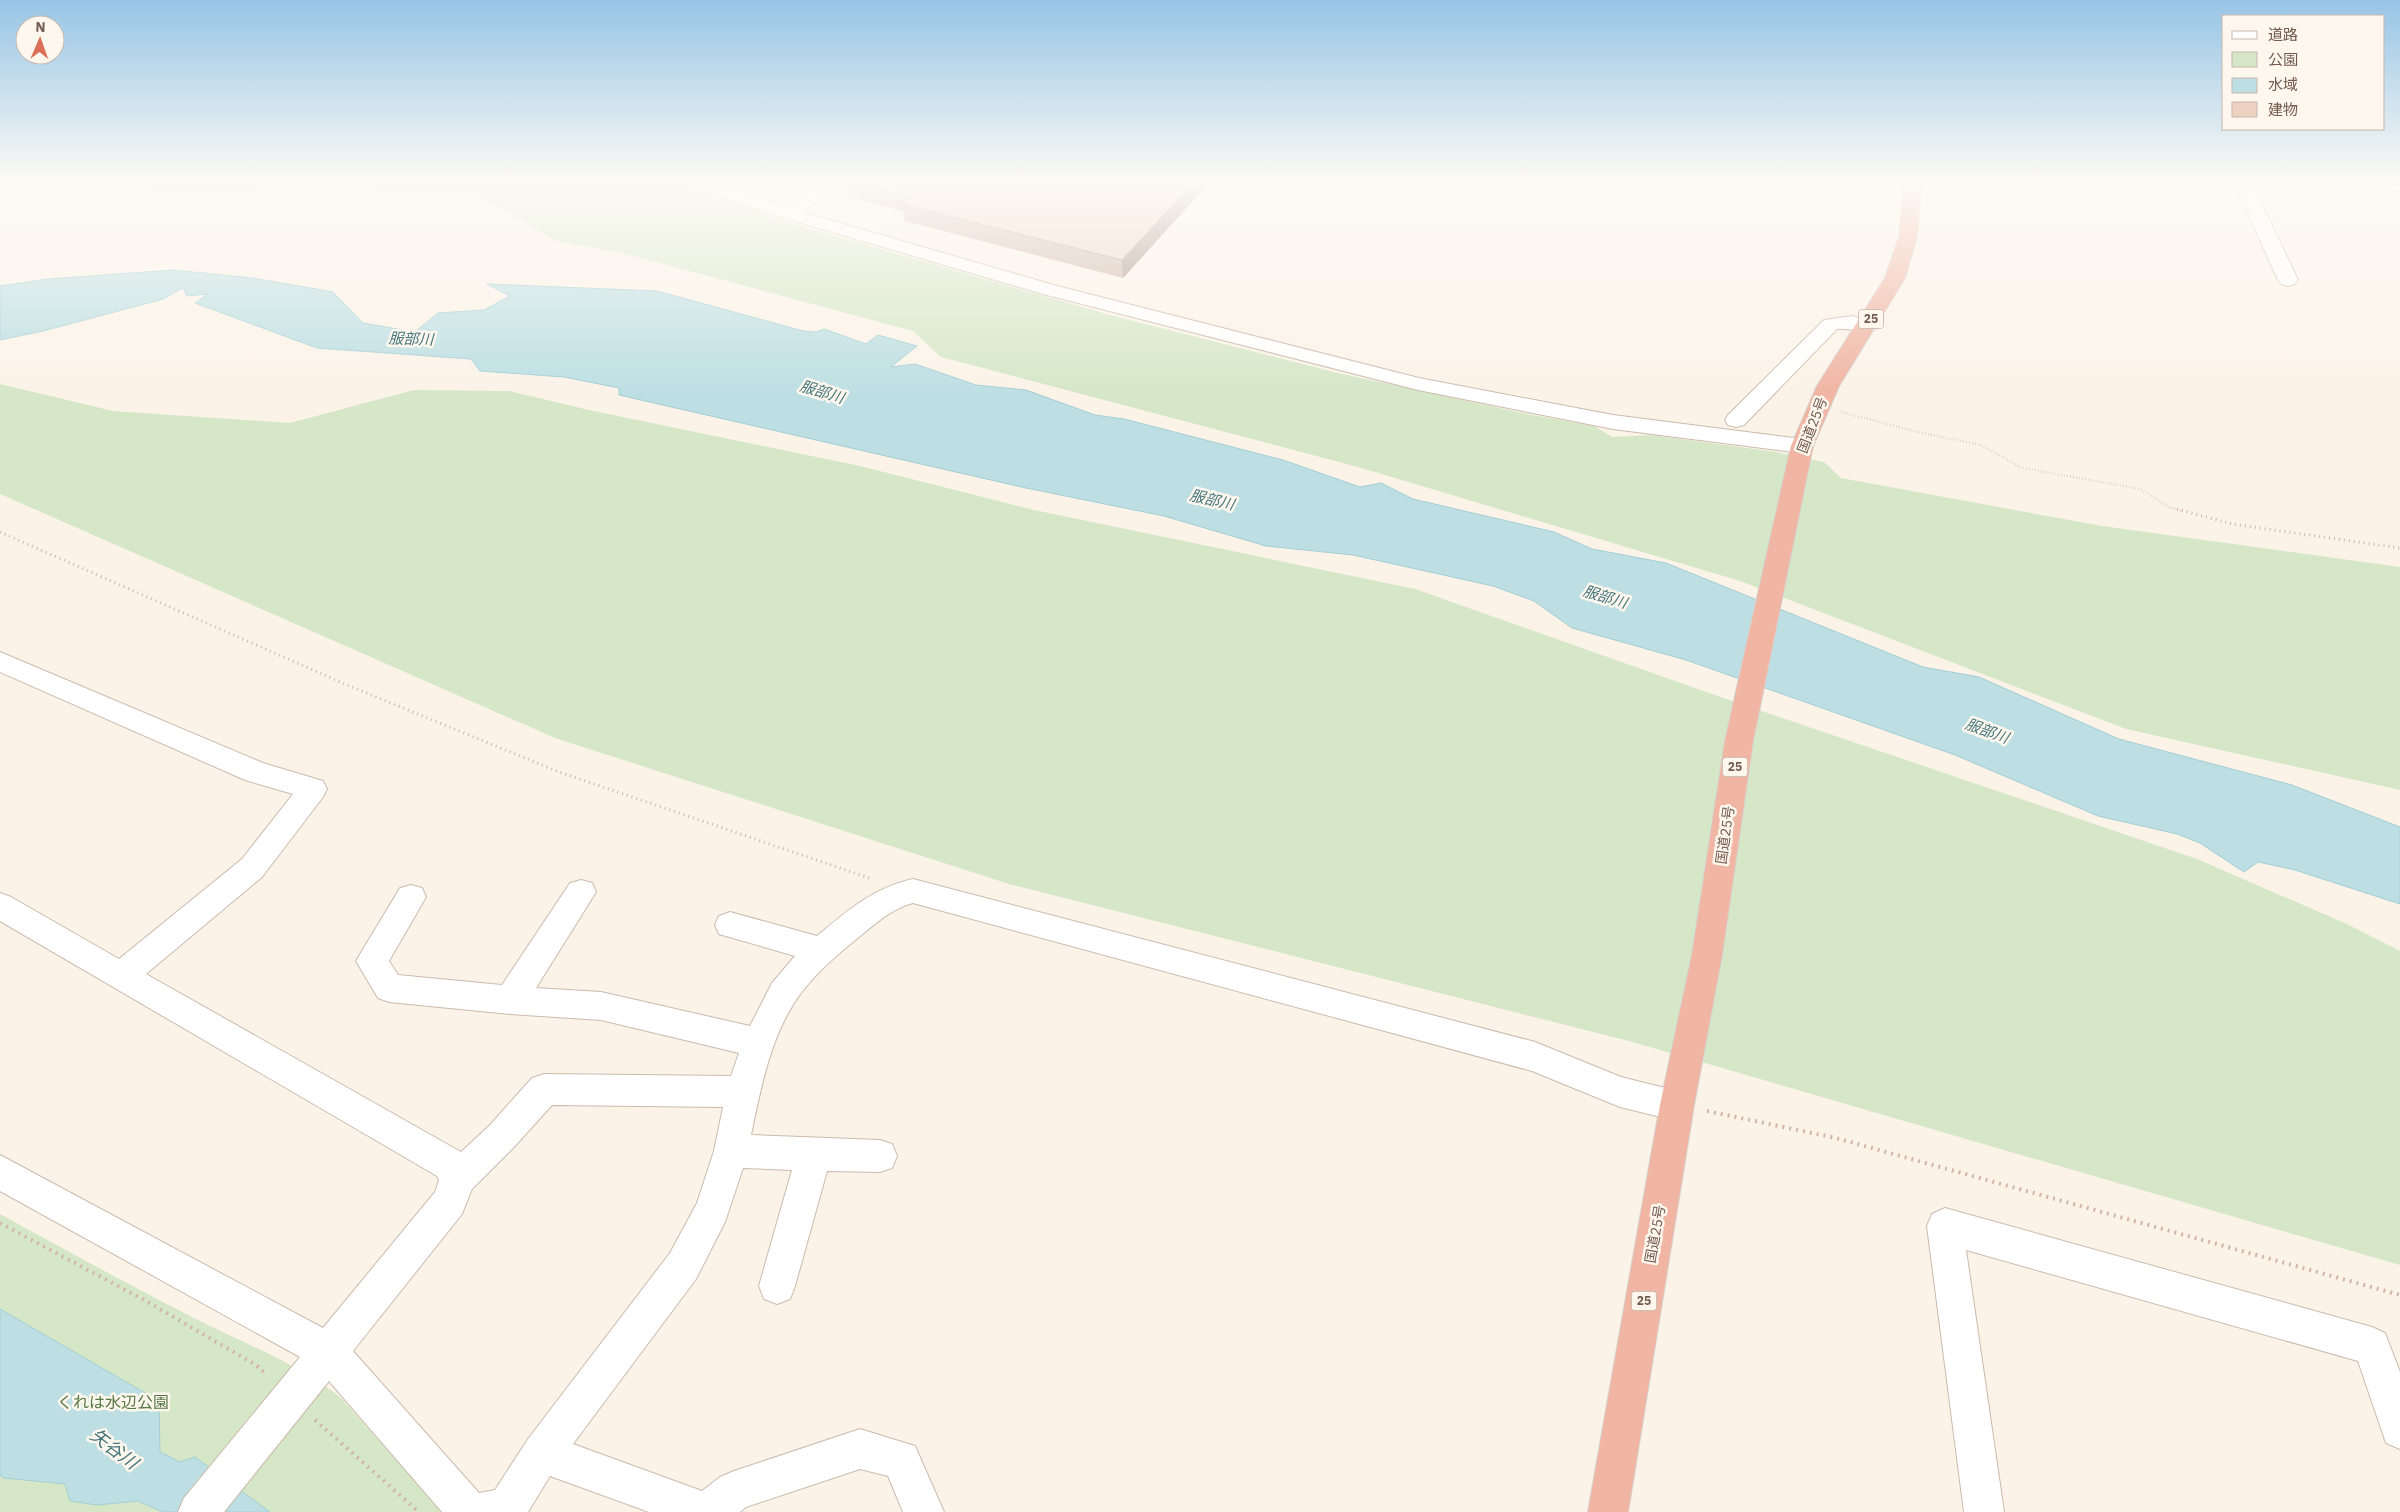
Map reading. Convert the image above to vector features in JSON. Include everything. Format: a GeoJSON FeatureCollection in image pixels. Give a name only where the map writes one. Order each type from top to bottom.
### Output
{"type":"FeatureCollection","features":[{"type":"Feature","properties":{"kind":"highway","name":"国道25号"},"geometry":{"type":"LineString","coordinates":[[1608,1512],[1679,1097],[1707,955],[1739,741],[1769,608],[1802,446],[1828,386],[1868,326],[1895,278],[1903,254]]}},
{"type":"Feature","properties":{"kind":"street"},"geometry":{"type":"LineString","coordinates":[[926,254],[1050,290],[1418,384],[1614,422],[1802,446]]}},
{"type":"Feature","properties":{"kind":"street"},"geometry":{"type":"LineString","coordinates":[[2276,254],[2288,280]]}},
{"type":"Feature","properties":{"kind":"street"},"geometry":{"type":"LineString","coordinates":[[1736,420],[1831,324],[1852,322],[1868,326]]}},
{"type":"Feature","properties":{"kind":"street"},"geometry":{"type":"LineString","coordinates":[[0,661],[255,772],[313,789],[252,868],[122,976]]}},
{"type":"Feature","properties":{"kind":"street"},"geometry":{"type":"LineString","coordinates":[[481,1512],[507,1508],[542,1453],[683,1266],[713,1210],[731,1150],[743,1092],[758,1042],[784,992],[821,950],[879,902],[892,895],[913,891],[922,893],[1535,1057],[1620,1092],[1679,1097]]}},
{"type":"Feature","properties":{"kind":"street"},"geometry":{"type":"LineString","coordinates":[[510,1000],[581,892]]}},
{"type":"Feature","properties":{"kind":"street"},"geometry":{"type":"LineString","coordinates":[[411,897],[372,961],[389,988],[510,1000],[601,1006],[758,1042]]}},
{"type":"Feature","properties":{"kind":"street"},"geometry":{"type":"LineString","coordinates":[[0,906],[449,1164],[457,1179]]}},
{"type":"Feature","properties":{"kind":"street"},"geometry":{"type":"LineString","coordinates":[[730,925],[821,950]]}},
{"type":"Feature","properties":{"kind":"street"},"geometry":{"type":"LineString","coordinates":[[198,1512],[450,1202],[457,1179],[502,1136],[544,1090],[743,1092]]}},
{"type":"Feature","properties":{"kind":"street"},"geometry":{"type":"LineString","coordinates":[[731,1150],[880,1156]]}},
{"type":"Feature","properties":{"kind":"street"},"geometry":{"type":"LineString","coordinates":[[777,1286],[814,1154]]}},
{"type":"Feature","properties":{"kind":"street"},"geometry":{"type":"LineString","coordinates":[[0,1172],[329,1352],[469,1512]]}},
{"type":"Feature","properties":{"kind":"street"},"geometry":{"type":"LineString","coordinates":[[1984,1512],[1945,1226],[2372,1346],[2400,1430]]}},
{"type":"Feature","properties":{"kind":"street"},"geometry":{"type":"LineString","coordinates":[[708,1512],[734,1491],[860,1449],[901,1460],[924,1512]]}},
{"type":"Feature","properties":{"kind":"street"},"geometry":{"type":"LineString","coordinates":[[542,1453],[704,1512]]}},
{"type":"Feature","properties":{"kind":"path"},"geometry":{"type":"LineString","coordinates":[[1819,406],[1922,433],[1981,445],[2022,468],[2141,489],[2169,507],[2232,524],[2400,548]]}},
{"type":"Feature","properties":{"kind":"path"},"geometry":{"type":"LineString","coordinates":[[0,532],[21,543],[346,685],[522,757],[568,775],[884,884],[892,895]]}},
{"type":"Feature","properties":{"kind":"path"},"geometry":{"type":"LineString","coordinates":[[1679,1097],[1836,1138],[2400,1295]]}},
{"type":"Feature","properties":{"kind":"path"},"geometry":{"type":"LineString","coordinates":[[0,1223],[248,1360],[274,1382]]}},
{"type":"Feature","properties":{"kind":"path"},"geometry":{"type":"LineString","coordinates":[[307,1413],[419,1512]]}},
{"type":"Feature","properties":{"kind":"green space"},"geometry":{"type":"Polygon","coordinates":[[[625,254],[896,254],[1106,314],[1338,373],[1527,414],[1594,426],[1612,437],[1651,435],[1776,452],[1824,462],[1841,478],[2102,526],[2400,567],[2400,790],[2126,729],[1740,581],[1358,467],[941,357],[913,331],[625,254]]]}},
{"type":"Feature","properties":{"kind":"green space"},"geometry":{"type":"Polygon","coordinates":[[[0,384],[113,411],[290,423],[414,390],[509,391],[589,410],[860,466],[1034,510],[1415,589],[1712,694],[2197,859],[2347,924],[2400,951],[2400,1265],[1629,1041],[1009,884],[555,738],[0,494],[0,384]]]}},
{"type":"Feature","properties":{"kind":"green space","name":"くれは水辺公園"},"geometry":{"type":"Polygon","coordinates":[[[0,1214],[170,1305],[289,1364],[325,1386],[341,1398],[443,1512],[0,1512],[0,1214]]]}},
{"type":"Feature","properties":{"kind":"water","name":"服部川"},"geometry":{"type":"Polygon","coordinates":[[[173,270],[253,278],[333,292],[363,323],[415,332],[438,313],[484,310],[510,296],[487,284],[657,291],[803,331],[816,332],[824,329],[866,344],[878,335],[917,346],[891,367],[915,364],[976,385],[1026,390],[1095,415],[1124,419],[1283,460],[1360,487],[1381,483],[1413,499],[1554,532],[1592,549],[1666,563],[1923,667],[1979,677],[2119,739],[2292,785],[2400,827],[2400,904],[2295,870],[2258,862],[2244,872],[2200,843],[2177,834],[2098,816],[1955,755],[1686,660],[1572,628],[1534,601],[1493,586],[1353,555],[1266,546],[1164,516],[1026,488],[619,395],[619,388],[564,377],[480,371],[471,359],[317,348],[195,303],[208,294],[187,296],[183,288],[163,299],[43,331],[0,340],[0,286],[48,279],[173,270]]]}},
{"type":"Feature","properties":{"kind":"water","name":"矢谷川"},"geometry":{"type":"Polygon","coordinates":[[[0,1309],[159,1401],[160,1452],[180,1462],[195,1457],[270,1512],[163,1512],[138,1501],[97,1505],[70,1501],[65,1484],[4,1478],[0,1475],[0,1309]]]}},
{"type":"Feature","properties":{"kind":"building"},"geometry":{"type":"Polygon","coordinates":[[[1097,254],[1128,254],[1122,260],[1097,254]]]}}]}
